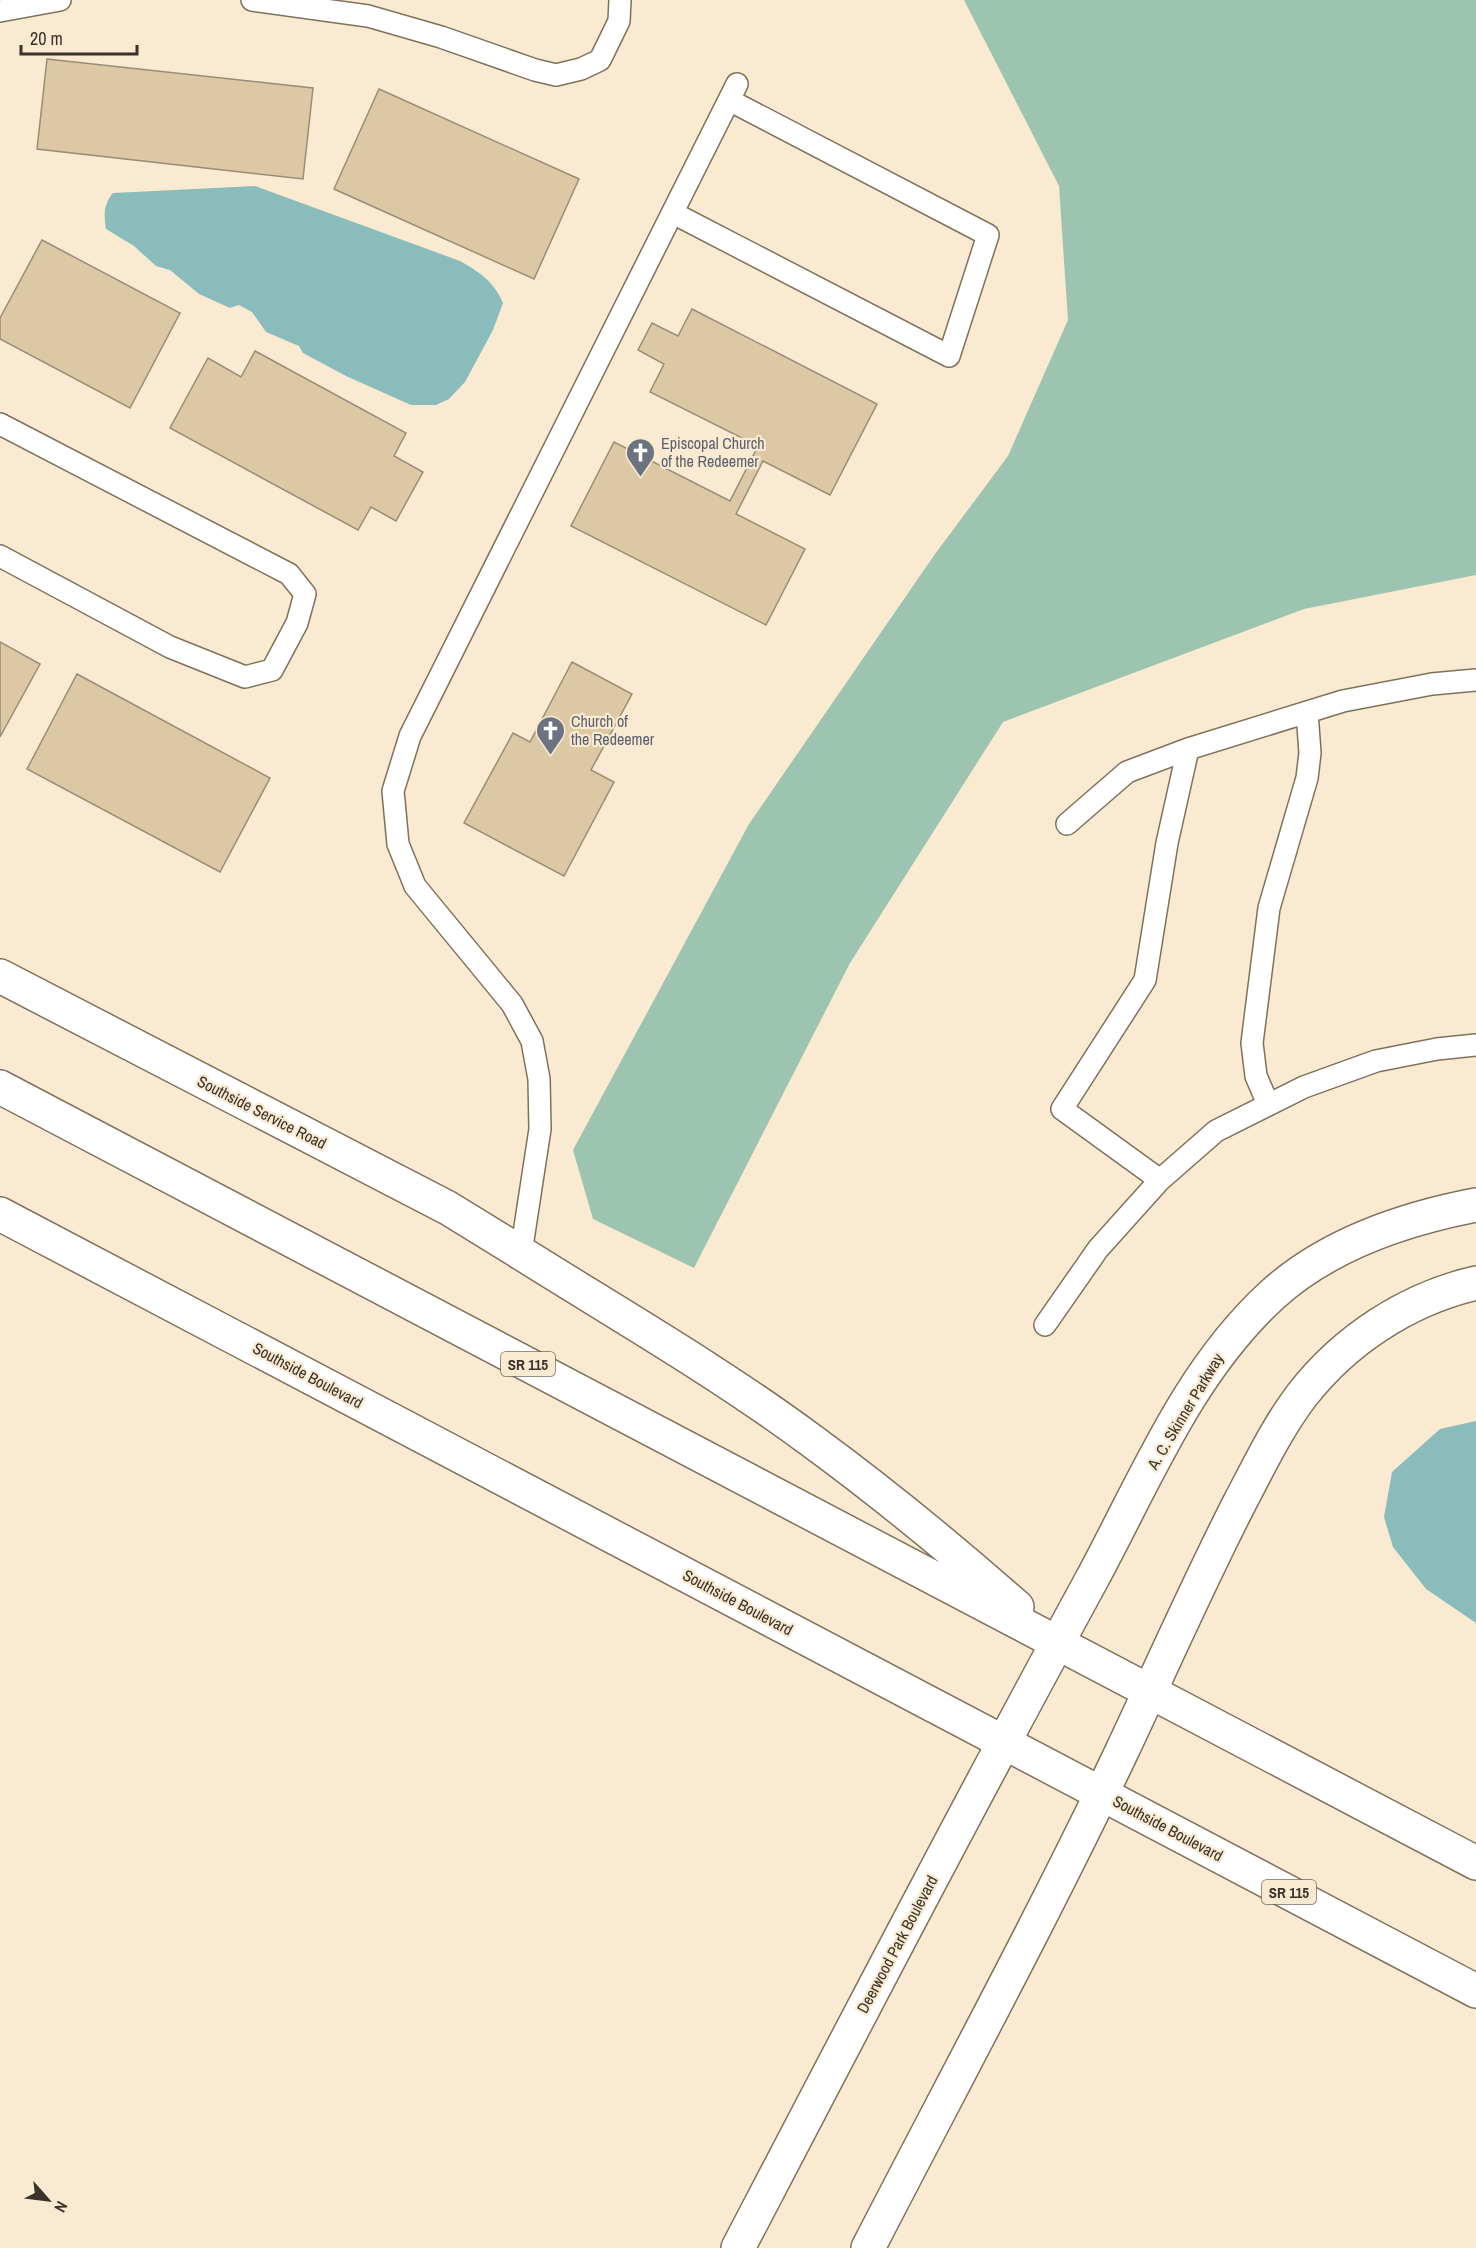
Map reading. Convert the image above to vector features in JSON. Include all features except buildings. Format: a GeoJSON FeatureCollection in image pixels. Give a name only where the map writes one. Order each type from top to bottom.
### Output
{"type":"FeatureCollection","features":[{"type":"Feature","properties":{"kind":"main road","name":"Southside Service Road"},"geometry":{"type":"LineString","coordinates":[[0,976],[448,1208],[734,1386],[811,1440],[903,1510],[968,1563],[1057,1642]]}},
{"type":"Feature","properties":{"kind":"main road","name":"SR 115"},"geometry":{"type":"LineString","coordinates":[[0,1088],[1476,1863]]}},
{"type":"Feature","properties":{"kind":"main road","name":"A. C. Skinner Parkway"},"geometry":{"type":"LineString","coordinates":[[1057,1642],[1188,1400],[1211,1364],[1242,1324],[1296,1275],[1334,1251],[1389,1228],[1476,1205]]}},
{"type":"Feature","properties":{"kind":"main road","name":"Southside Boulevard"},"geometry":{"type":"LineString","coordinates":[[0,1214],[1476,1991]]}},
{"type":"Feature","properties":{"kind":"main road"},"geometry":{"type":"LineString","coordinates":[[868,2248],[1062,1875],[1212,1556],[1276,1433],[1302,1394],[1358,1339],[1398,1312],[1441,1293],[1476,1283]]}},
{"type":"Feature","properties":{"kind":"main road","name":"Deerwood Park Boulevard"},"geometry":{"type":"LineString","coordinates":[[738,2248],[1057,1642]]}},
{"type":"Feature","properties":{"kind":"lane"},"geometry":{"type":"LineString","coordinates":[[0,11],[60,0]]}},
{"type":"Feature","properties":{"kind":"lane"},"geometry":{"type":"LineString","coordinates":[[252,0],[368,16],[441,37],[535,70],[556,75],[581,69],[600,60],[620,21],[620,0]]}},
{"type":"Feature","properties":{"kind":"lane"},"geometry":{"type":"LineString","coordinates":[[521,1253],[540,1129],[539,1079],[532,1041],[512,1004],[415,886],[398,844],[393,791],[410,736],[733,92],[988,235],[949,356],[673,213]]}},
{"type":"Feature","properties":{"kind":"lane"},"geometry":{"type":"LineString","coordinates":[[0,424],[290,574],[305,594],[297,623],[272,670],[245,677],[170,647],[0,556]]}},
{"type":"Feature","properties":{"kind":"lane"},"geometry":{"type":"LineString","coordinates":[[1067,824],[1128,772],[1188,749],[1343,701],[1432,684],[1476,680]]}},
{"type":"Feature","properties":{"kind":"lane"},"geometry":{"type":"LineString","coordinates":[[1268,1104],[1256,1076],[1252,1043],[1269,908],[1307,778],[1310,753],[1307,712]]}},
{"type":"Feature","properties":{"kind":"lane"},"geometry":{"type":"LineString","coordinates":[[1160,1180],[1062,1109],[1145,980],[1167,843],[1188,749]]}},
{"type":"Feature","properties":{"kind":"lane"},"geometry":{"type":"LineString","coordinates":[[1045,1325],[1098,1249],[1160,1180],[1216,1131],[1304,1087],[1376,1061],[1437,1049],[1476,1045]]}},
{"type":"Feature","properties":{"kind":"green space"},"geometry":{"type":"Polygon","coordinates":[[[964,0],[1476,0],[1476,575],[1304,609],[1003,722],[850,963],[694,1268],[593,1219],[573,1150],[749,824],[935,554],[1008,456],[1068,320],[1059,186],[964,0]]]}},
{"type":"Feature","properties":{"kind":"water"},"geometry":{"type":"Polygon","coordinates":[[[255,186],[460,261],[480,273],[490,283],[503,303],[493,330],[465,382],[449,399],[436,405],[411,405],[346,376],[303,353],[299,346],[266,332],[252,312],[239,305],[230,308],[199,294],[170,270],[156,266],[134,246],[106,229],[105,210],[113,193],[255,186]]]}},
{"type":"Feature","properties":{"kind":"water"},"geometry":{"type":"Polygon","coordinates":[[[1476,1421],[1476,1623],[1426,1589],[1393,1547],[1384,1517],[1392,1472],[1440,1429],[1476,1421]]]}},
{"type":"Feature","properties":{"kind":"place","name":"Episcopal Church of the Redeemer"},"geometry":{"type":"Point","coordinates":[640,478]}},
{"type":"Feature","properties":{"kind":"place","name":"Church of the Redeemer"},"geometry":{"type":"Point","coordinates":[550,756]}}]}
